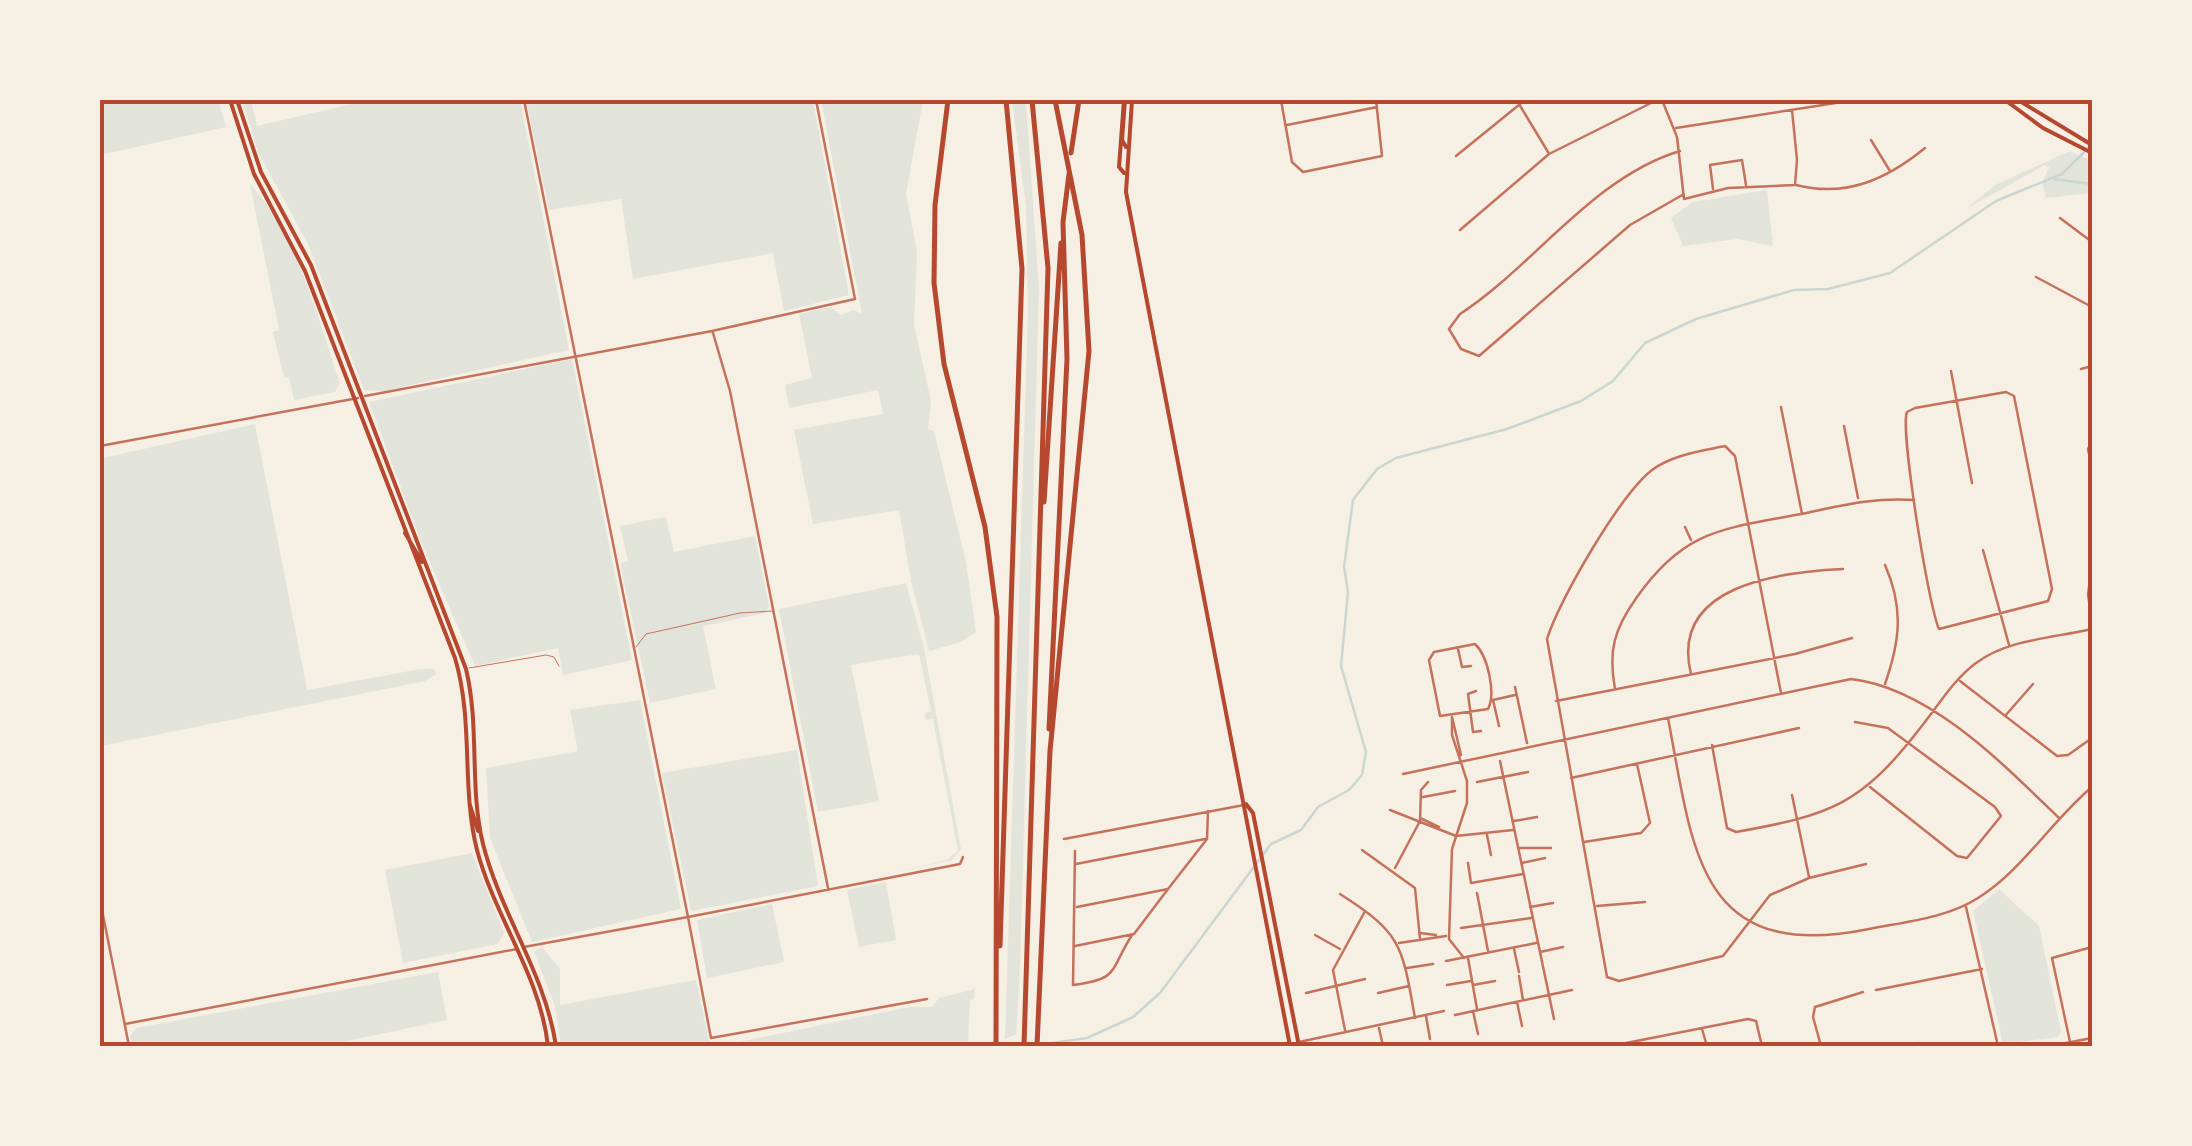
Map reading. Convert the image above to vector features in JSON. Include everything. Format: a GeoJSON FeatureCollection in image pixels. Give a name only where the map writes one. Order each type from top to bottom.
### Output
{"type":"FeatureCollection","features":[{"type":"Feature","properties":{"kind":"highway"},"geometry":{"type":"LineString","coordinates":[[948,100],[935,205],[934,283],[948,382],[988,546],[997,617],[997,1019]]}},
{"type":"Feature","properties":{"kind":"highway"},"geometry":{"type":"LineString","coordinates":[[996,1046],[1022,269],[1006,100]]}},
{"type":"Feature","properties":{"kind":"highway"},"geometry":{"type":"LineString","coordinates":[[1024,1046],[1048,268],[1032,100]]}},
{"type":"Feature","properties":{"kind":"highway"},"geometry":{"type":"LineString","coordinates":[[1037,1046],[1050,751],[1090,350],[1082,236],[1055,100]]}},
{"type":"Feature","properties":{"kind":"highway"},"geometry":{"type":"LineString","coordinates":[[1039,549],[1063,223],[1080,100]]}},
{"type":"Feature","properties":{"kind":"highway"},"geometry":{"type":"LineString","coordinates":[[1050,751],[1048,684],[1067,359],[1063,223]]}},
{"type":"Feature","properties":{"kind":"main road"},"geometry":{"type":"LineString","coordinates":[[230,100],[246,154],[305,271],[466,669],[478,741],[476,788],[482,840]]}},
{"type":"Feature","properties":{"kind":"main road"},"geometry":{"type":"LineString","coordinates":[[238,100],[257,162],[311,264],[403,532],[463,686],[469,724],[470,805],[481,864],[536,992],[548,1046]]}},
{"type":"Feature","properties":{"kind":"main road"},"geometry":{"type":"LineString","coordinates":[[1127,100],[1124,172],[1290,1046]]}},
{"type":"Feature","properties":{"kind":"main road"},"geometry":{"type":"LineString","coordinates":[[1124,172],[1118,168],[1118,147],[1127,100]]}},
{"type":"Feature","properties":{"kind":"main road"},"geometry":{"type":"LineString","coordinates":[[2005,100],[2092,154]]}},
{"type":"Feature","properties":{"kind":"main road"},"geometry":{"type":"LineString","coordinates":[[2018,100],[2092,145]]}},
{"type":"Feature","properties":{"kind":"main road"},"geometry":{"type":"LineString","coordinates":[[403,532],[425,566]]}},
{"type":"Feature","properties":{"kind":"main road"},"geometry":{"type":"LineString","coordinates":[[1246,804],[1253,813],[1298,1044]]}},
{"type":"Feature","properties":{"kind":"main road"},"geometry":{"type":"LineString","coordinates":[[470,805],[547,999],[556,1046]]}},
{"type":"Feature","properties":{"kind":"main road"},"geometry":{"type":"LineString","coordinates":[[1282,1002],[1290,1001]]}},
{"type":"Feature","properties":{"kind":"street"},"geometry":{"type":"LineString","coordinates":[[524,100],[711,1038],[928,999]]}},
{"type":"Feature","properties":{"kind":"street"},"geometry":{"type":"LineString","coordinates":[[100,446],[712,331],[855,299],[816,100]]}},
{"type":"Feature","properties":{"kind":"street"},"geometry":{"type":"LineString","coordinates":[[1281,100],[1292,162],[1303,172],[1378,158],[1384,152],[1376,100]]}},
{"type":"Feature","properties":{"kind":"street"},"geometry":{"type":"LineString","coordinates":[[1456,156],[1525,100]]}},
{"type":"Feature","properties":{"kind":"street"},"geometry":{"type":"LineString","coordinates":[[1460,230],[1548,154],[1659,100],[1675,128],[1684,196]]}},
{"type":"Feature","properties":{"kind":"street"},"geometry":{"type":"LineString","coordinates":[[1675,128],[1855,100]]}},
{"type":"Feature","properties":{"kind":"street"},"geometry":{"type":"LineString","coordinates":[[1519,104],[1548,154]]}},
{"type":"Feature","properties":{"kind":"street"},"geometry":{"type":"LineString","coordinates":[[1286,125],[1378,107]]}},
{"type":"Feature","properties":{"kind":"street"},"geometry":{"type":"LineString","coordinates":[[1792,110],[1798,160],[1795,184]]}},
{"type":"Feature","properties":{"kind":"street"},"geometry":{"type":"LineString","coordinates":[[1871,140],[1890,172]]}},
{"type":"Feature","properties":{"kind":"street"},"geometry":{"type":"LineString","coordinates":[[1680,152],[1655,161],[1600,196],[1460,314],[1449,329],[1456,343],[1479,356],[1630,225],[1684,196],[1746,186],[1795,184],[1816,190],[1866,185],[1925,148]]}},
{"type":"Feature","properties":{"kind":"street"},"geometry":{"type":"LineString","coordinates":[[1714,190],[1710,165],[1742,160],[1746,186]]}},
{"type":"Feature","properties":{"kind":"street"},"geometry":{"type":"LineString","coordinates":[[2060,218],[2092,242]]}},
{"type":"Feature","properties":{"kind":"street"},"geometry":{"type":"LineString","coordinates":[[2036,277],[2092,307]]}},
{"type":"Feature","properties":{"kind":"street"},"geometry":{"type":"LineString","coordinates":[[712,331],[730,392],[828,889]]}},
{"type":"Feature","properties":{"kind":"street"},"geometry":{"type":"LineString","coordinates":[[2081,369],[2092,366]]}},
{"type":"Feature","properties":{"kind":"street"},"geometry":{"type":"LineString","coordinates":[[1950,372],[1972,483]]}},
{"type":"Feature","properties":{"kind":"street"},"geometry":{"type":"LineString","coordinates":[[2006,392],[2014,396],[2052,590],[2048,601],[1939,628],[1902,423],[1907,412],[1956,401],[2006,392]]}},
{"type":"Feature","properties":{"kind":"street"},"geometry":{"type":"LineString","coordinates":[[1781,407],[1802,514]]}},
{"type":"Feature","properties":{"kind":"street"},"geometry":{"type":"LineString","coordinates":[[1844,426],[1859,501]]}},
{"type":"Feature","properties":{"kind":"street"},"geometry":{"type":"LineString","coordinates":[[2092,440],[2088,449],[2092,468]]}},
{"type":"Feature","properties":{"kind":"street"},"geometry":{"type":"LineString","coordinates":[[1780,693],[1735,456],[1724,446],[1654,468],[1633,488],[1604,530],[1554,617],[1547,639],[1607,977],[1619,981],[1724,956],[1770,895],[1809,878],[1866,864]]}},
{"type":"Feature","properties":{"kind":"street"},"geometry":{"type":"LineString","coordinates":[[1615,689],[1609,657],[1622,618],[1657,568],[1692,542],[1746,524],[1859,501],[1914,500]]}},
{"type":"Feature","properties":{"kind":"street"},"geometry":{"type":"LineString","coordinates":[[1685,527],[1692,542]]}},
{"type":"Feature","properties":{"kind":"street"},"geometry":{"type":"LineString","coordinates":[[1983,550],[2009,647]]}},
{"type":"Feature","properties":{"kind":"street"},"geometry":{"type":"LineString","coordinates":[[1884,685],[1901,634],[1893,583],[1885,565]]}},
{"type":"Feature","properties":{"kind":"street"},"geometry":{"type":"LineString","coordinates":[[2092,568],[2088,594],[2092,623]]}},
{"type":"Feature","properties":{"kind":"street"},"geometry":{"type":"LineString","coordinates":[[1691,674],[1688,642],[1694,621],[1709,602],[1730,589],[1844,569]]}},
{"type":"Feature","properties":{"kind":"street"},"geometry":{"type":"LineString","coordinates":[[1712,745],[1727,828],[1736,832],[1798,819],[1848,802],[1870,787],[1976,663],[2009,647],[2092,629]]}},
{"type":"Feature","properties":{"kind":"street"},"geometry":{"type":"LineString","coordinates":[[1556,701],[1773,658],[1852,638]]}},
{"type":"Feature","properties":{"kind":"street"},"geometry":{"type":"LineString","coordinates":[[1499,726],[1493,700],[1483,651],[1475,644],[1434,652],[1429,660],[1440,716],[1452,718],[1488,709],[1493,700],[1517,695]]}},
{"type":"Feature","properties":{"kind":"street"},"geometry":{"type":"LineString","coordinates":[[1458,647],[1462,667]]}},
{"type":"Feature","properties":{"kind":"street"},"geometry":{"type":"LineString","coordinates":[[1454,669],[1471,666]]}},
{"type":"Feature","properties":{"kind":"street"},"geometry":{"type":"LineString","coordinates":[[1403,774],[1462,757],[1852,680],[1884,685],[1933,712],[2002,763],[2059,818]]}},
{"type":"Feature","properties":{"kind":"street"},"geometry":{"type":"LineString","coordinates":[[1958,680],[2057,756],[2068,755],[2092,738]]}},
{"type":"Feature","properties":{"kind":"street"},"geometry":{"type":"LineString","coordinates":[[2005,716],[2033,684]]}},
{"type":"Feature","properties":{"kind":"street"},"geometry":{"type":"LineString","coordinates":[[1515,686],[1527,745]]}},
{"type":"Feature","properties":{"kind":"street"},"geometry":{"type":"LineString","coordinates":[[1459,695],[1476,692]]}},
{"type":"Feature","properties":{"kind":"street"},"geometry":{"type":"LineString","coordinates":[[1468,694],[1473,732],[1481,731]]}},
{"type":"Feature","properties":{"kind":"street"},"geometry":{"type":"LineString","coordinates":[[1668,716],[1699,863],[1713,888],[1750,922],[1770,931],[1820,937],[1965,905],[1994,886],[2092,787]]}},
{"type":"Feature","properties":{"kind":"street"},"geometry":{"type":"LineString","coordinates":[[1452,718],[1462,757],[1467,803],[1456,836],[1449,937],[1466,957],[1478,1034]]}},
{"type":"Feature","properties":{"kind":"street"},"geometry":{"type":"LineString","coordinates":[[1855,722],[1876,724],[1909,743],[2001,816],[1967,858],[1957,856],[1870,787]]}},
{"type":"Feature","properties":{"kind":"street"},"geometry":{"type":"LineString","coordinates":[[1570,778],[1799,728]]}},
{"type":"Feature","properties":{"kind":"street"},"geometry":{"type":"LineString","coordinates":[[1500,762],[1554,1018]]}},
{"type":"Feature","properties":{"kind":"street"},"geometry":{"type":"LineString","coordinates":[[1583,842],[1641,833],[1650,822],[1636,762]]}},
{"type":"Feature","properties":{"kind":"street"},"geometry":{"type":"LineString","coordinates":[[1477,782],[1528,772]]}},
{"type":"Feature","properties":{"kind":"street"},"geometry":{"type":"LineString","coordinates":[[1394,869],[1420,820],[1420,796],[1428,782]]}},
{"type":"Feature","properties":{"kind":"street"},"geometry":{"type":"LineString","coordinates":[[1420,796],[1455,791]]}},
{"type":"Feature","properties":{"kind":"street"},"geometry":{"type":"LineString","coordinates":[[1792,795],[1809,878]]}},
{"type":"Feature","properties":{"kind":"street"},"geometry":{"type":"LineString","coordinates":[[1064,839],[1246,804]]}},
{"type":"Feature","properties":{"kind":"street"},"geometry":{"type":"LineString","coordinates":[[1390,810],[1456,836],[1514,830]]}},
{"type":"Feature","properties":{"kind":"street"},"geometry":{"type":"LineString","coordinates":[[1075,851],[1073,984],[1104,981],[1114,974],[1132,935],[1207,839],[1208,811]]}},
{"type":"Feature","properties":{"kind":"street"},"geometry":{"type":"LineString","coordinates":[[1512,821],[1537,817]]}},
{"type":"Feature","properties":{"kind":"street"},"geometry":{"type":"LineString","coordinates":[[1487,833],[1490,855]]}},
{"type":"Feature","properties":{"kind":"street"},"geometry":{"type":"LineString","coordinates":[[1075,864],[1207,839]]}},
{"type":"Feature","properties":{"kind":"street"},"geometry":{"type":"LineString","coordinates":[[1518,848],[1551,848]]}},
{"type":"Feature","properties":{"kind":"street"},"geometry":{"type":"LineString","coordinates":[[1362,850],[1394,869],[1415,888],[1420,936]]}},
{"type":"Feature","properties":{"kind":"street"},"geometry":{"type":"LineString","coordinates":[[125,1024],[960,864],[964,857]]}},
{"type":"Feature","properties":{"kind":"street"},"geometry":{"type":"LineString","coordinates":[[1521,863],[1546,858]]}},
{"type":"Feature","properties":{"kind":"street"},"geometry":{"type":"LineString","coordinates":[[1468,863],[1470,882]]}},
{"type":"Feature","properties":{"kind":"street"},"geometry":{"type":"LineString","coordinates":[[1460,882],[1523,874]]}},
{"type":"Feature","properties":{"kind":"street"},"geometry":{"type":"LineString","coordinates":[[1076,907],[1168,888]]}},
{"type":"Feature","properties":{"kind":"street"},"geometry":{"type":"LineString","coordinates":[[1340,894],[1390,928],[1406,968],[1416,1018]]}},
{"type":"Feature","properties":{"kind":"street"},"geometry":{"type":"LineString","coordinates":[[1477,894],[1488,952]]}},
{"type":"Feature","properties":{"kind":"street"},"geometry":{"type":"LineString","coordinates":[[100,900],[129,1046]]}},
{"type":"Feature","properties":{"kind":"street"},"geometry":{"type":"LineString","coordinates":[[1530,907],[1553,902]]}},
{"type":"Feature","properties":{"kind":"street"},"geometry":{"type":"LineString","coordinates":[[1594,907],[1645,902]]}},
{"type":"Feature","properties":{"kind":"street"},"geometry":{"type":"LineString","coordinates":[[1965,905],[1998,1046]]}},
{"type":"Feature","properties":{"kind":"street"},"geometry":{"type":"LineString","coordinates":[[1345,1032],[1333,970],[1366,910]]}},
{"type":"Feature","properties":{"kind":"street"},"geometry":{"type":"LineString","coordinates":[[1462,928],[1484,928],[1532,918]]}},
{"type":"Feature","properties":{"kind":"street"},"geometry":{"type":"LineString","coordinates":[[1074,946],[1132,935]]}},
{"type":"Feature","properties":{"kind":"street"},"geometry":{"type":"LineString","coordinates":[[1315,935],[1342,950]]}},
{"type":"Feature","properties":{"kind":"street"},"geometry":{"type":"LineString","coordinates":[[1398,943],[1420,936],[1449,937]]}},
{"type":"Feature","properties":{"kind":"street"},"geometry":{"type":"LineString","coordinates":[[1446,961],[1537,943]]}},
{"type":"Feature","properties":{"kind":"street"},"geometry":{"type":"LineString","coordinates":[[1514,947],[1524,1000]]}},
{"type":"Feature","properties":{"kind":"street"},"geometry":{"type":"LineString","coordinates":[[1539,952],[1564,947]]}},
{"type":"Feature","properties":{"kind":"street"},"geometry":{"type":"LineString","coordinates":[[2070,1042],[2052,958],[2092,948]]}},
{"type":"Feature","properties":{"kind":"street"},"geometry":{"type":"LineString","coordinates":[[1406,968],[1433,964]]}},
{"type":"Feature","properties":{"kind":"street"},"geometry":{"type":"LineString","coordinates":[[1876,990],[1982,968]]}},
{"type":"Feature","properties":{"kind":"street"},"geometry":{"type":"LineString","coordinates":[[1306,993],[1365,979]]}},
{"type":"Feature","properties":{"kind":"street"},"geometry":{"type":"LineString","coordinates":[[1447,986],[1495,980]]}},
{"type":"Feature","properties":{"kind":"street"},"geometry":{"type":"LineString","coordinates":[[1378,993],[1409,986]]}},
{"type":"Feature","properties":{"kind":"street"},"geometry":{"type":"LineString","coordinates":[[1455,1015],[1572,990]]}},
{"type":"Feature","properties":{"kind":"street"},"geometry":{"type":"LineString","coordinates":[[1821,1046],[1813,1017],[1816,1007],[1862,992]]}},
{"type":"Feature","properties":{"kind":"street"},"geometry":{"type":"LineString","coordinates":[[1517,1002],[1522,1026]]}},
{"type":"Feature","properties":{"kind":"street"},"geometry":{"type":"LineString","coordinates":[[1298,1044],[1444,1011]]}},
{"type":"Feature","properties":{"kind":"street"},"geometry":{"type":"LineString","coordinates":[[1426,1015],[1430,1039]]}},
{"type":"Feature","properties":{"kind":"street"},"geometry":{"type":"LineString","coordinates":[[1610,1046],[1756,1021],[1762,1046]]}},
{"type":"Feature","properties":{"kind":"street"},"geometry":{"type":"LineString","coordinates":[[1379,1025],[1383,1046]]}},
{"type":"Feature","properties":{"kind":"street"},"geometry":{"type":"LineString","coordinates":[[1702,1028],[1707,1046]]}},
{"type":"Feature","properties":{"kind":"street"},"geometry":{"type":"LineString","coordinates":[[1332,1035],[1334,1046]]}},
{"type":"Feature","properties":{"kind":"street"},"geometry":{"type":"LineString","coordinates":[[1653,1038],[1655,1046]]}},
{"type":"Feature","properties":{"kind":"street"},"geometry":{"type":"LineString","coordinates":[[2050,1046],[2092,1038]]}},
{"type":"Feature","properties":{"kind":"lane"},"geometry":{"type":"LineString","coordinates":[[634,650],[640,636],[646,634],[772,611]]}},
{"type":"Feature","properties":{"kind":"lane"},"geometry":{"type":"LineString","coordinates":[[466,669],[546,656],[554,657],[558,666]]}},
{"type":"Feature","properties":{"kind":"lane"},"geometry":{"type":"LineString","coordinates":[[1862,992],[1876,990]]}},
{"type":"Feature","properties":{"kind":"shaded area"},"geometry":{"type":"Polygon","coordinates":[[[100,100],[218,100],[226,127],[100,155],[100,100]]]}},
{"type":"Feature","properties":{"kind":"shaded area"},"geometry":{"type":"Polygon","coordinates":[[[242,100],[251,100],[257,126],[369,100],[520,100],[569,350],[384,391],[364,390],[308,244],[258,152],[242,100]]]}},
{"type":"Feature","properties":{"kind":"shaded area"},"geometry":{"type":"Polygon","coordinates":[[[526,100],[813,100],[849,295],[784,311],[773,253],[633,279],[621,199],[549,210],[526,100]]]}},
{"type":"Feature","properties":{"kind":"shaded area"},"geometry":{"type":"Polygon","coordinates":[[[821,100],[923,100],[906,194],[917,251],[914,324],[931,401],[928,429],[934,431],[966,562],[976,632],[961,642],[929,651],[911,581],[899,510],[813,524],[794,430],[883,414],[878,390],[789,408],[785,385],[812,378],[799,314],[831,307],[841,315],[854,310],[862,314],[821,100]]]}},
{"type":"Feature","properties":{"kind":"shaded area"},"geometry":{"type":"Polygon","coordinates":[[[1012,100],[1025,100],[1039,288],[1020,970],[1016,1034],[1005,1039],[1028,312],[1026,206],[1012,100]]]}},
{"type":"Feature","properties":{"kind":"shaded area"},"geometry":{"type":"Polygon","coordinates":[[[2070,151],[2092,161],[2092,193],[2046,198],[2042,182],[2049,167],[2045,165],[1966,209],[1995,185],[2070,151]]]}},
{"type":"Feature","properties":{"kind":"shaded area"},"geometry":{"type":"Polygon","coordinates":[[[250,184],[281,227],[304,278],[340,383],[335,392],[294,400],[289,377],[284,378],[273,332],[279,330],[250,184]]]}},
{"type":"Feature","properties":{"kind":"shaded area"},"geometry":{"type":"Polygon","coordinates":[[[1767,190],[1773,246],[1737,239],[1683,246],[1671,218],[1693,202],[1767,190]]]}},
{"type":"Feature","properties":{"kind":"shaded area"},"geometry":{"type":"Polygon","coordinates":[[[572,359],[632,660],[563,675],[558,648],[475,666],[422,544],[369,402],[572,359]]]}},
{"type":"Feature","properties":{"kind":"shaded area"},"geometry":{"type":"Polygon","coordinates":[[[255,424],[307,690],[420,669],[435,669],[436,674],[425,681],[100,746],[103,458],[255,424]]]}},
{"type":"Feature","properties":{"kind":"shaded area"},"geometry":{"type":"Polygon","coordinates":[[[666,517],[674,552],[755,536],[769,606],[765,613],[703,626],[716,689],[650,703],[620,563],[628,561],[620,526],[666,517]]]}},
{"type":"Feature","properties":{"kind":"shaded area"},"geometry":{"type":"Polygon","coordinates":[[[906,583],[924,648],[961,849],[952,860],[893,873],[947,860],[958,851],[933,719],[926,720],[925,713],[931,711],[919,654],[851,665],[879,801],[818,812],[779,609],[906,583]]]}},
{"type":"Feature","properties":{"kind":"shaded area"},"geometry":{"type":"Polygon","coordinates":[[[640,700],[681,909],[532,942],[490,838],[486,768],[578,751],[570,710],[640,700]]]}},
{"type":"Feature","properties":{"kind":"shaded area"},"geometry":{"type":"Polygon","coordinates":[[[797,750],[818,886],[691,911],[662,773],[797,750]]]}},
{"type":"Feature","properties":{"kind":"shaded area"},"geometry":{"type":"Polygon","coordinates":[[[472,853],[504,933],[498,944],[403,963],[385,870],[472,853]]]}},
{"type":"Feature","properties":{"kind":"shaded area"},"geometry":{"type":"Polygon","coordinates":[[[886,882],[896,940],[859,947],[847,890],[886,882]]]}},
{"type":"Feature","properties":{"kind":"shaded area"},"geometry":{"type":"Polygon","coordinates":[[[1999,889],[2039,926],[2061,1032],[2058,1037],[2003,1044],[1973,911],[1999,889]]]}},
{"type":"Feature","properties":{"kind":"shaded area"},"geometry":{"type":"Polygon","coordinates":[[[772,904],[784,962],[707,978],[697,920],[772,904]]]}},
{"type":"Feature","properties":{"kind":"shaded area"},"geometry":{"type":"Polygon","coordinates":[[[542,947],[560,969],[560,1005],[696,980],[710,1046],[561,1046],[555,1006],[534,952],[542,947]]]}},
{"type":"Feature","properties":{"kind":"shaded area"},"geometry":{"type":"Polygon","coordinates":[[[438,972],[447,1020],[323,1046],[133,1046],[130,1037],[136,1028],[438,972]]]}},
{"type":"Feature","properties":{"kind":"shaded area"},"geometry":{"type":"Polygon","coordinates":[[[975,989],[974,999],[970,1000],[968,1046],[719,1046],[909,1007],[932,1007],[939,998],[975,989]]]}},
{"type":"Feature","properties":{"kind":"waterway"},"geometry":{"type":"LineString","coordinates":[[2091,126],[2092,134]]}},
{"type":"Feature","properties":{"kind":"waterway"},"geometry":{"type":"LineString","coordinates":[[1039,1045],[1087,1038],[1133,1017],[1160,993],[1271,844],[1301,830],[1318,807],[1349,790],[1362,775],[1366,752],[1341,666],[1348,592],[1344,567],[1353,500],[1377,469],[1396,458],[1507,429],[1581,401],[1613,381],[1645,343],[1696,319],[1794,290],[1828,289],[1890,273],[1996,201],[2062,174],[2091,145]]}},
{"type":"Feature","properties":{"kind":"waterway"},"geometry":{"type":"LineString","coordinates":[[2054,179],[2092,184]]}}]}
